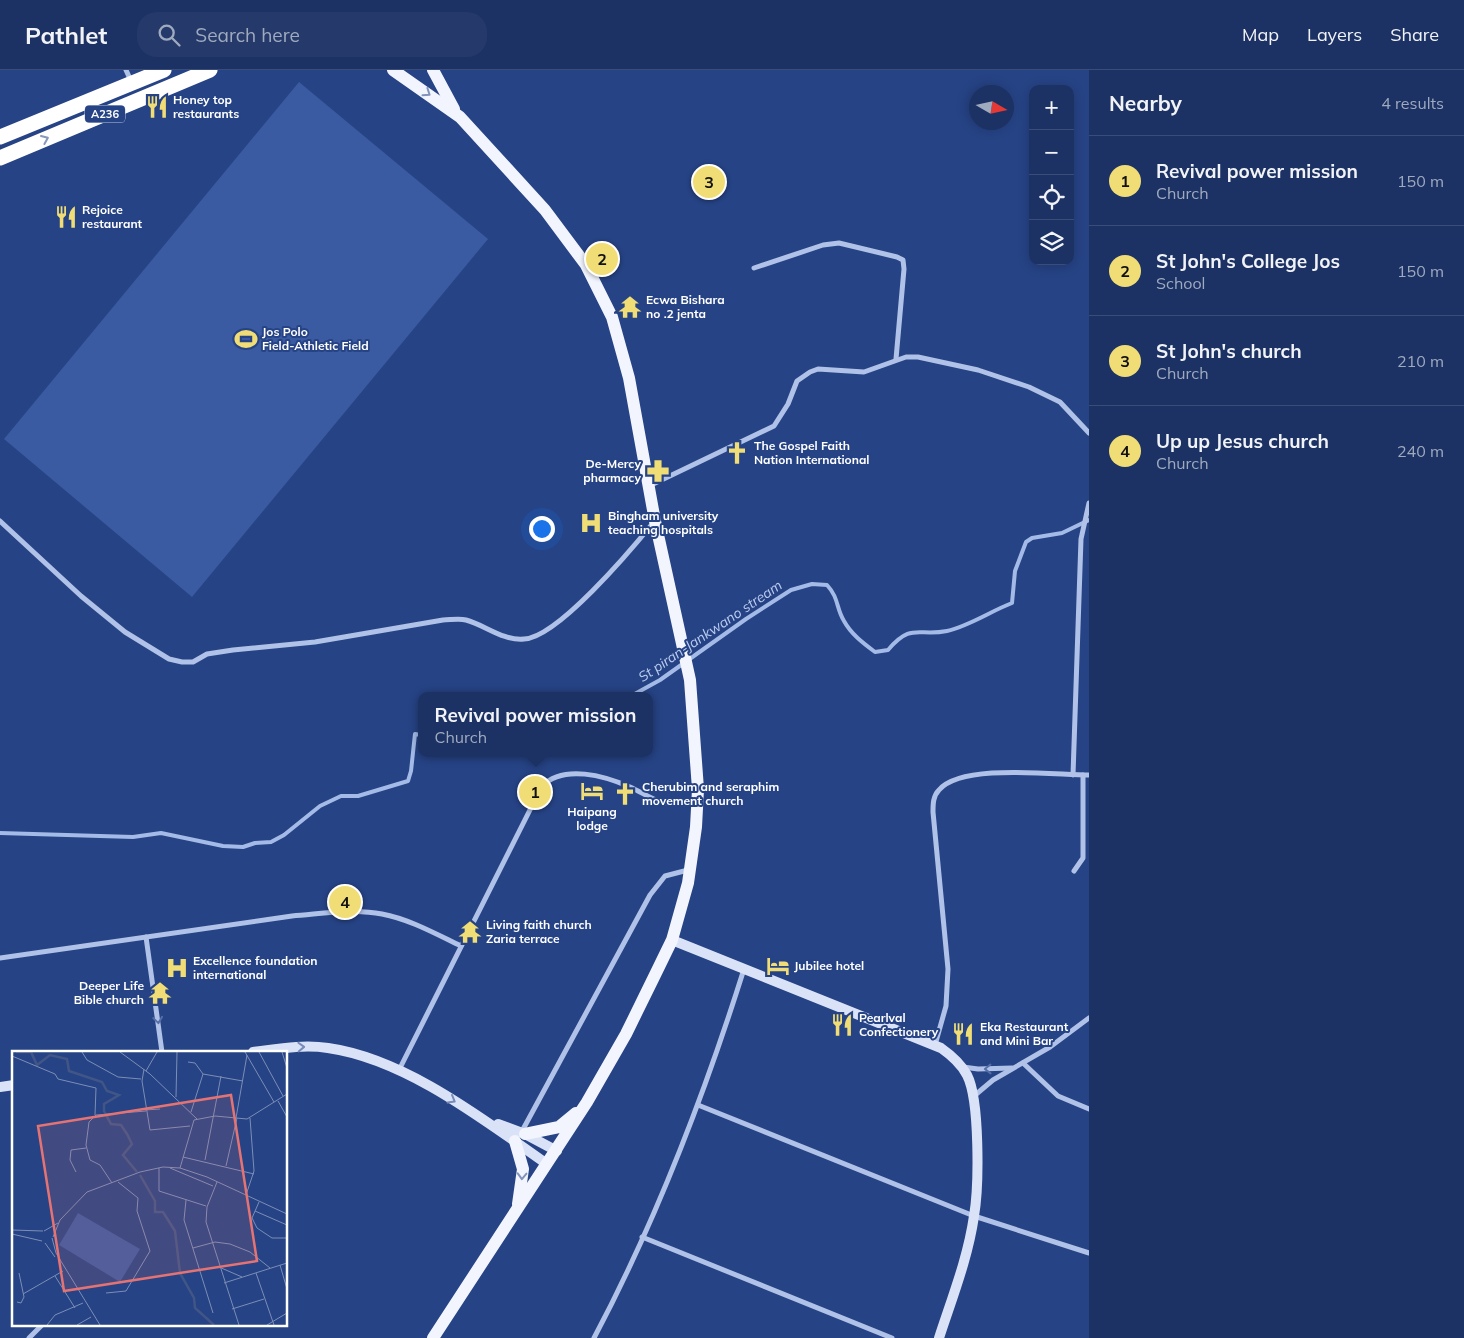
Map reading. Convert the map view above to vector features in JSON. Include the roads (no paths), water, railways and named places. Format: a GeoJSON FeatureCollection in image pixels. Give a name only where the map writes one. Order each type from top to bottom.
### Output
{"type":"FeatureCollection","features":[{"type":"Feature","properties":{"kind":"highway","name":"A236"},"geometry":{"type":"LineString","coordinates":[[0,138],[129,77],[164,70]]}},
{"type":"Feature","properties":{"kind":"highway","name":"A236"},"geometry":{"type":"LineString","coordinates":[[0,158],[210,70]]}},
{"type":"Feature","properties":{"kind":"main road"},"geometry":{"type":"LineString","coordinates":[[393,70],[460,117],[545,210],[586,265],[600,290],[612,317],[627,371],[655,521],[690,680],[696,741],[697,803],[691,870],[672,940],[626,1034],[587,1102],[435,1337]]}},
{"type":"Feature","properties":{"kind":"main road"},"geometry":{"type":"LineString","coordinates":[[433,70],[460,117]]}},
{"type":"Feature","properties":{"kind":"main road"},"geometry":{"type":"LineString","coordinates":[[517,1211],[523,1168],[520,1136],[559,1127],[587,1102]]}},
{"type":"Feature","properties":{"kind":"street"},"geometry":{"type":"LineString","coordinates":[[754,268],[823,245],[839,243],[903,260],[904,269],[896,359]]}},
{"type":"Feature","properties":{"kind":"street"},"geometry":{"type":"LineString","coordinates":[[649,486],[774,426],[788,404],[797,381],[810,372],[818,369],[864,372],[876,369],[896,359],[918,357],[978,370],[1029,387],[1060,402],[1089,434]]}},
{"type":"Feature","properties":{"kind":"street"},"geometry":{"type":"LineString","coordinates":[[1073,775],[1081,539],[1088,506]]}},
{"type":"Feature","properties":{"kind":"street"},"geometry":{"type":"LineString","coordinates":[[0,521],[81,596],[126,632],[169,659],[193,662],[207,654],[315,642],[443,620],[464,619],[509,637],[525,640],[550,629],[612,573],[655,521]]}},
{"type":"Feature","properties":{"kind":"street"},"geometry":{"type":"LineString","coordinates":[[935,1046],[946,1006],[948,969],[933,812],[936,794],[946,784],[981,773],[1086,775],[1083,858],[1074,871]]}},
{"type":"Feature","properties":{"kind":"street"},"geometry":{"type":"LineString","coordinates":[[398,1070],[542,786],[548,780],[567,774],[581,774],[617,782],[661,802],[697,803]]}},
{"type":"Feature","properties":{"kind":"street"},"geometry":{"type":"LineString","coordinates":[[520,1136],[650,894],[665,876],[675,872],[691,870]]}},
{"type":"Feature","properties":{"kind":"street"},"geometry":{"type":"LineString","coordinates":[[0,958],[292,916],[364,912],[382,914],[404,920],[461,946]]}},
{"type":"Feature","properties":{"kind":"street"},"geometry":{"type":"LineString","coordinates":[[146,937],[162,1051]]}},
{"type":"Feature","properties":{"kind":"street"},"geometry":{"type":"LineString","coordinates":[[672,940],[935,1046],[951,1055],[962,1066],[968,1077],[973,1097],[977,1187],[974,1216],[964,1260],[939,1338]]}},
{"type":"Feature","properties":{"kind":"street"},"geometry":{"type":"LineString","coordinates":[[594,1338],[666,1186],[712,1069],[744,969]]}},
{"type":"Feature","properties":{"kind":"street"},"geometry":{"type":"LineString","coordinates":[[973,1097],[993,1080],[1061,1040],[1089,1018]]}},
{"type":"Feature","properties":{"kind":"street"},"geometry":{"type":"LineString","coordinates":[[262,1051],[300,1047],[326,1047],[349,1052],[398,1070],[486,1119],[520,1136],[557,1151]]}},
{"type":"Feature","properties":{"kind":"street"},"geometry":{"type":"LineString","coordinates":[[1023,1063],[1058,1096],[1089,1109]]}},
{"type":"Feature","properties":{"kind":"street"},"geometry":{"type":"LineString","coordinates":[[962,1066],[978,1069],[1014,1068]]}},
{"type":"Feature","properties":{"kind":"street"},"geometry":{"type":"LineString","coordinates":[[698,1104],[974,1216],[1089,1253]]}},
{"type":"Feature","properties":{"kind":"street"},"geometry":{"type":"LineString","coordinates":[[520,1136],[548,1164]]}},
{"type":"Feature","properties":{"kind":"street"},"geometry":{"type":"LineString","coordinates":[[642,1237],[892,1338]]}},
{"type":"Feature","properties":{"kind":"street"},"geometry":{"type":"LineString","coordinates":[[29,1338],[41,1326]]}},
{"type":"Feature","properties":{"kind":"waterway","name":"St piran-Jankwano stream"},"geometry":{"type":"LineString","coordinates":[[638,692],[660,680],[746,619],[791,590],[812,584],[827,585],[834,594],[841,616],[847,626],[875,652],[888,650],[896,641],[910,633],[947,631],[963,626],[1012,603],[1015,571],[1026,542],[1032,538],[1062,533],[1089,520]]}},
{"type":"Feature","properties":{"kind":"waterway","name":"St piran-Jankwano stream"},"geometry":{"type":"LineString","coordinates":[[0,833],[133,837],[161,833],[223,846],[243,847],[255,843],[271,842],[284,835],[320,806],[341,796],[358,796],[408,781],[415,734],[418,734]]}},
{"type":"Feature","properties":{"kind":"place","name":"Honey top restaurants"},"geometry":{"type":"Point","coordinates":[157,107]}},
{"type":"Feature","properties":{"kind":"place","name":"St John's church"},"geometry":{"type":"Point","coordinates":[709,182]}},
{"type":"Feature","properties":{"kind":"place","name":"Rejoice restaurant"},"geometry":{"type":"Point","coordinates":[66,217]}},
{"type":"Feature","properties":{"kind":"place","name":"St John's College Jos"},"geometry":{"type":"Point","coordinates":[602,259]}},
{"type":"Feature","properties":{"kind":"place","name":"Ecwa Bishara no .2 jenta"},"geometry":{"type":"Point","coordinates":[630,307]}},
{"type":"Feature","properties":{"kind":"place","name":"Jos Polo Field-Athletic Field"},"geometry":{"type":"Point","coordinates":[246,339]}},
{"type":"Feature","properties":{"kind":"place","name":"The Gospel Faith Nation International"},"geometry":{"type":"Point","coordinates":[737,453]}},
{"type":"Feature","properties":{"kind":"place","name":"De-Mercy pharmacy"},"geometry":{"type":"Point","coordinates":[658,471]}},
{"type":"Feature","properties":{"kind":"place","name":"Bingham university teaching hospitals"},"geometry":{"type":"Point","coordinates":[591,523]}},
{"type":"Feature","properties":{"kind":"place","name":"Haipang lodge"},"geometry":{"type":"Point","coordinates":[592,791]}},
{"type":"Feature","properties":{"kind":"place","name":"Revival power mission"},"geometry":{"type":"Point","coordinates":[535,792]}},
{"type":"Feature","properties":{"kind":"place","name":"Cherubim and seraphim movement church"},"geometry":{"type":"Point","coordinates":[625,794]}},
{"type":"Feature","properties":{"kind":"place","name":"Up up Jesus church"},"geometry":{"type":"Point","coordinates":[345,902]}},
{"type":"Feature","properties":{"kind":"place","name":"Living faith church Zaria terrace"},"geometry":{"type":"Point","coordinates":[470,932]}},
{"type":"Feature","properties":{"kind":"place","name":"Jubilee hotel"},"geometry":{"type":"Point","coordinates":[778,966]}},
{"type":"Feature","properties":{"kind":"place","name":"Excellence foundation international"},"geometry":{"type":"Point","coordinates":[177,968]}},
{"type":"Feature","properties":{"kind":"place","name":"Deeper Life Bible church"},"geometry":{"type":"Point","coordinates":[160,993]}},
{"type":"Feature","properties":{"kind":"place","name":"Pearlval Confectionery"},"geometry":{"type":"Point","coordinates":[842,1025]}},
{"type":"Feature","properties":{"kind":"place","name":"Eka Restaurant and Mini Bar"},"geometry":{"type":"Point","coordinates":[963,1034]}}]}
